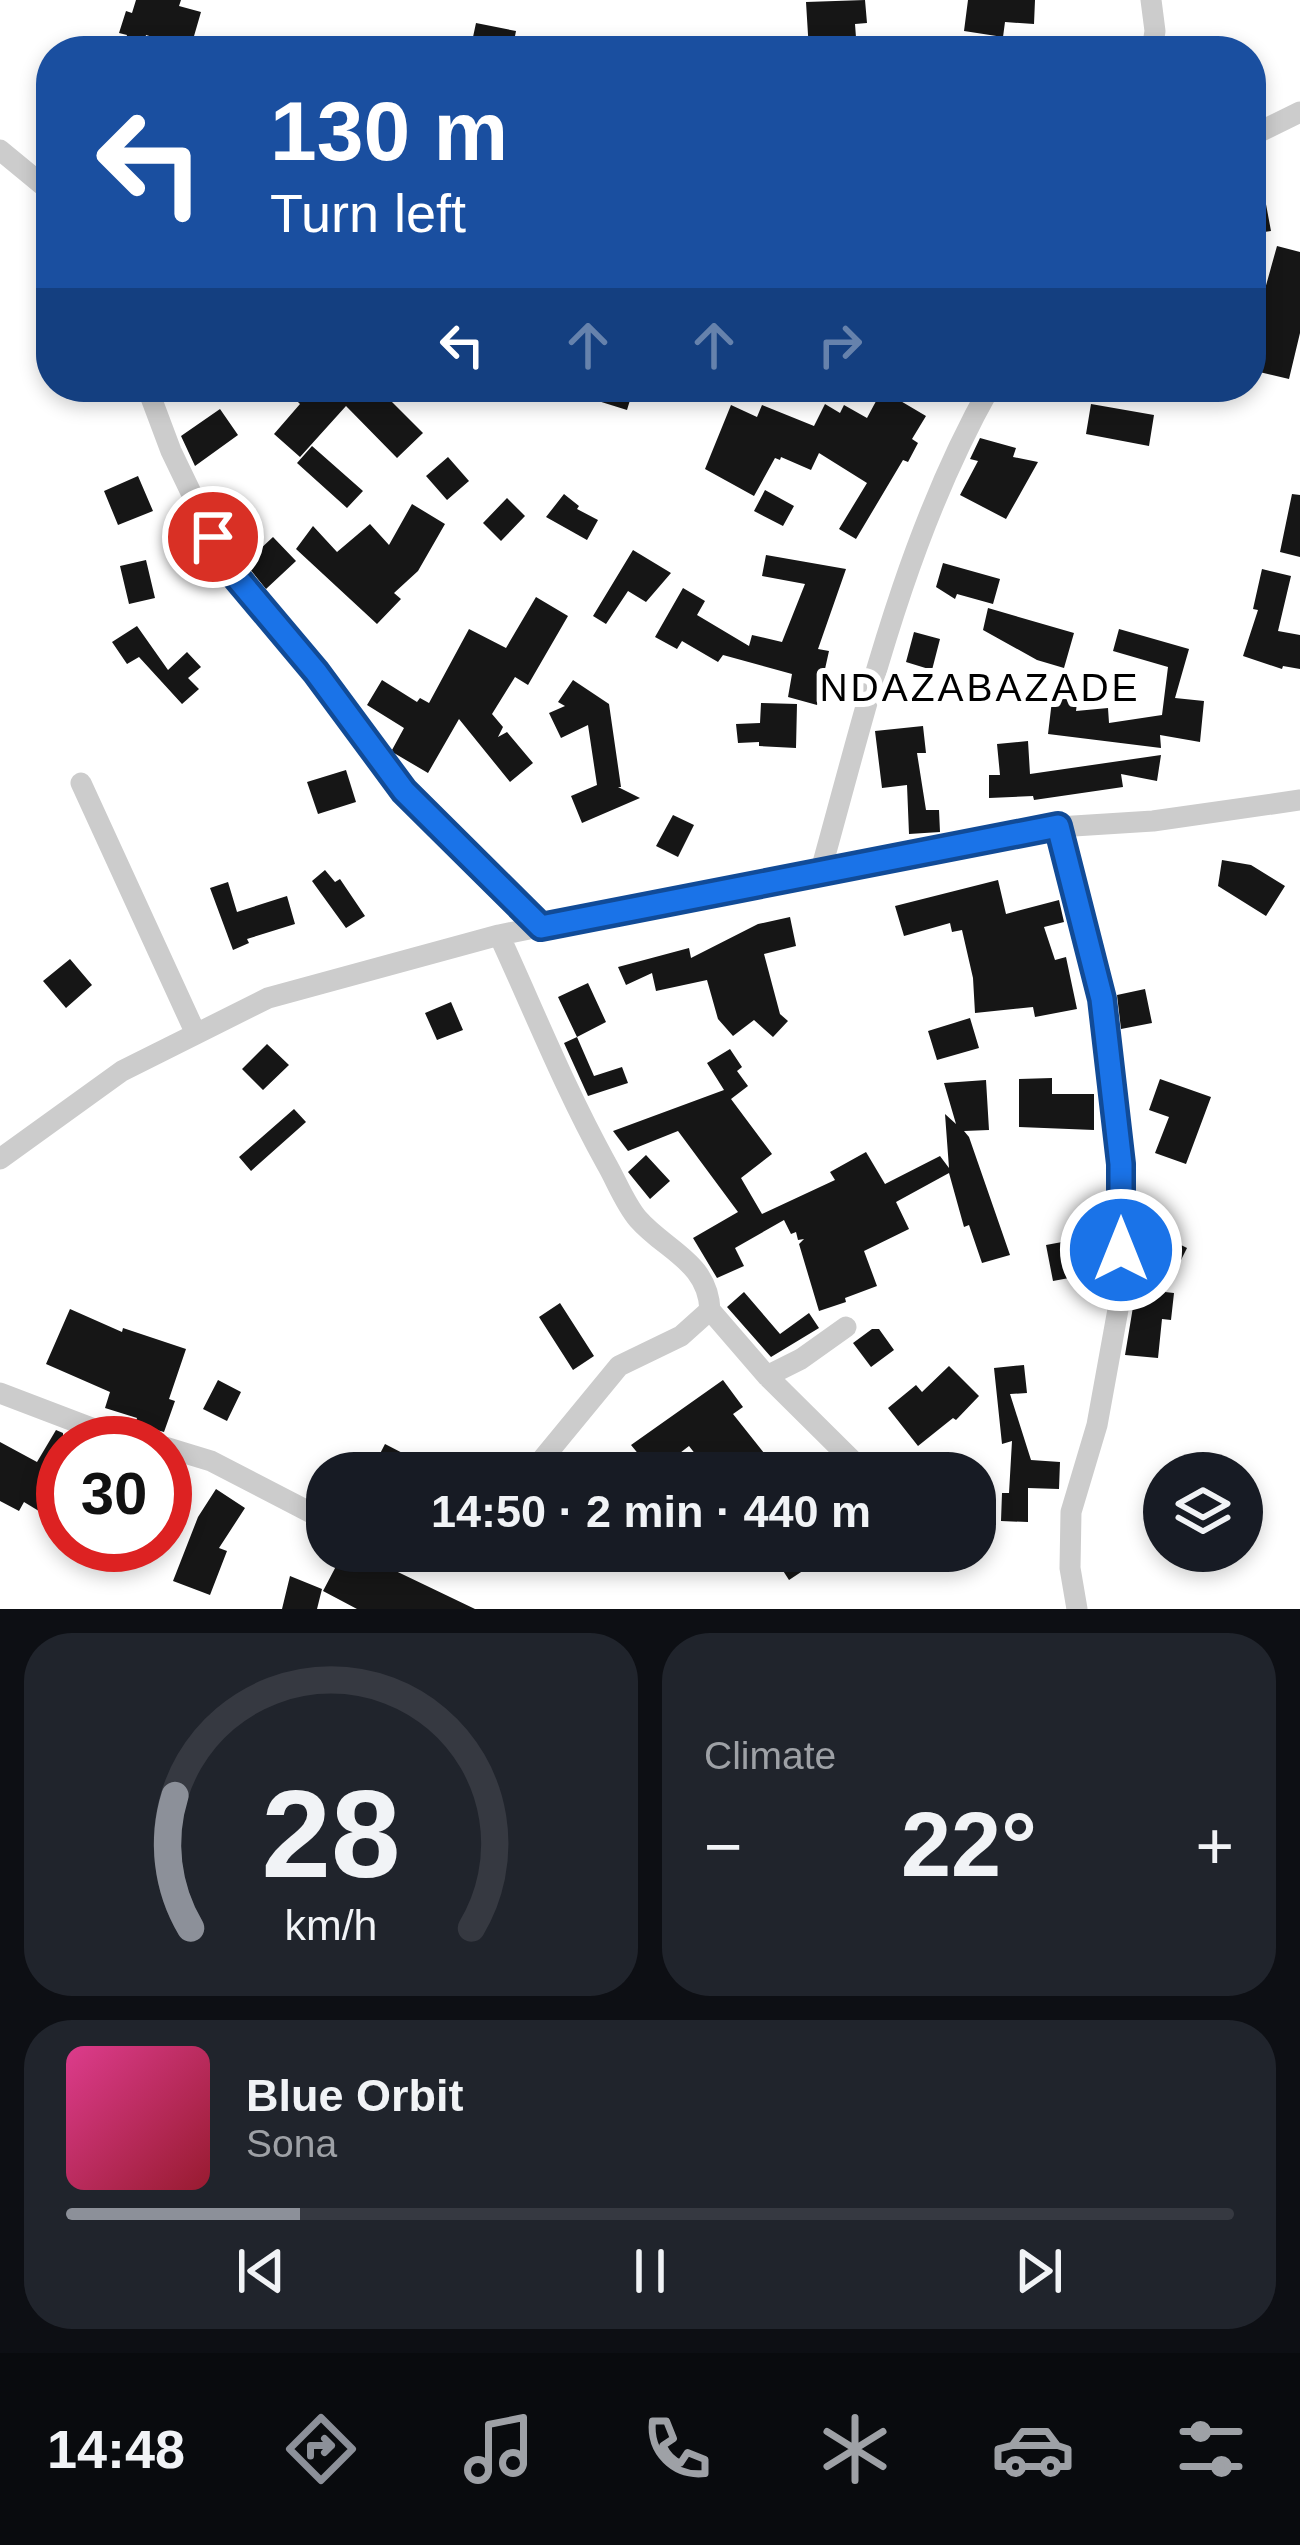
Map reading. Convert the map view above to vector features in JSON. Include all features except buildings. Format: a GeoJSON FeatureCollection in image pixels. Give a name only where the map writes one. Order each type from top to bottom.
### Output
{"type":"FeatureCollection","features":[{"type":"Feature","properties":{"kind":"street"},"geometry":{"type":"LineString","coordinates":[[1150,0],[1154,36]]}},
{"type":"Feature","properties":{"kind":"street"},"geometry":{"type":"LineString","coordinates":[[1266,129],[1300,112]]}},
{"type":"Feature","properties":{"kind":"street"},"geometry":{"type":"LineString","coordinates":[[0,150],[36,180]]}},
{"type":"Feature","properties":{"kind":"street"},"geometry":{"type":"LineString","coordinates":[[153,402],[171,451],[222,557],[237,578],[316,672],[404,791],[541,927]]}},
{"type":"Feature","properties":{"kind":"street"},"geometry":{"type":"LineString","coordinates":[[820,870],[901,586],[931,504],[982,402]]}},
{"type":"Feature","properties":{"kind":"street"},"geometry":{"type":"LineString","coordinates":[[80,783],[196,1034]]}},
{"type":"Feature","properties":{"kind":"street"},"geometry":{"type":"LineString","coordinates":[[0,1159],[122,1071],[268,998],[499,935],[820,870],[1058,826],[1153,821],[1296,804]]}},
{"type":"Feature","properties":{"kind":"street"},"geometry":{"type":"LineString","coordinates":[[1058,826],[1102,999],[1121,1164],[1121,1292],[1097,1425],[1071,1512],[1070,1568],[1077,1609]]}},
{"type":"Feature","properties":{"kind":"street"},"geometry":{"type":"LineString","coordinates":[[499,935],[572,1094],[637,1218],[681,1251],[701,1277],[710,1310],[766,1376],[844,1452]]}},
{"type":"Feature","properties":{"kind":"street"},"geometry":{"type":"LineString","coordinates":[[550,1452],[606,1378],[620,1366],[682,1336],[710,1310]]}},
{"type":"Feature","properties":{"kind":"street"},"geometry":{"type":"LineString","coordinates":[[766,1376],[846,1327]]}},
{"type":"Feature","properties":{"kind":"street"},"geometry":{"type":"LineString","coordinates":[[0,1393],[60,1416]]}},
{"type":"Feature","properties":{"kind":"street"},"geometry":{"type":"LineString","coordinates":[[192,1455],[306,1511]]}},
{"type":"Feature","properties":{"kind":"district","name":"NDAZABAZADE"},"geometry":{"type":"Point","coordinates":[980,687]}},
{"type":"Feature","properties":{"kind":"route"},"geometry":{"type":"LineString","coordinates":[[213,537],[237,578],[316,672],[404,791],[541,927],[1058,826],[1102,999],[1121,1164],[1121,1250]]}}]}
